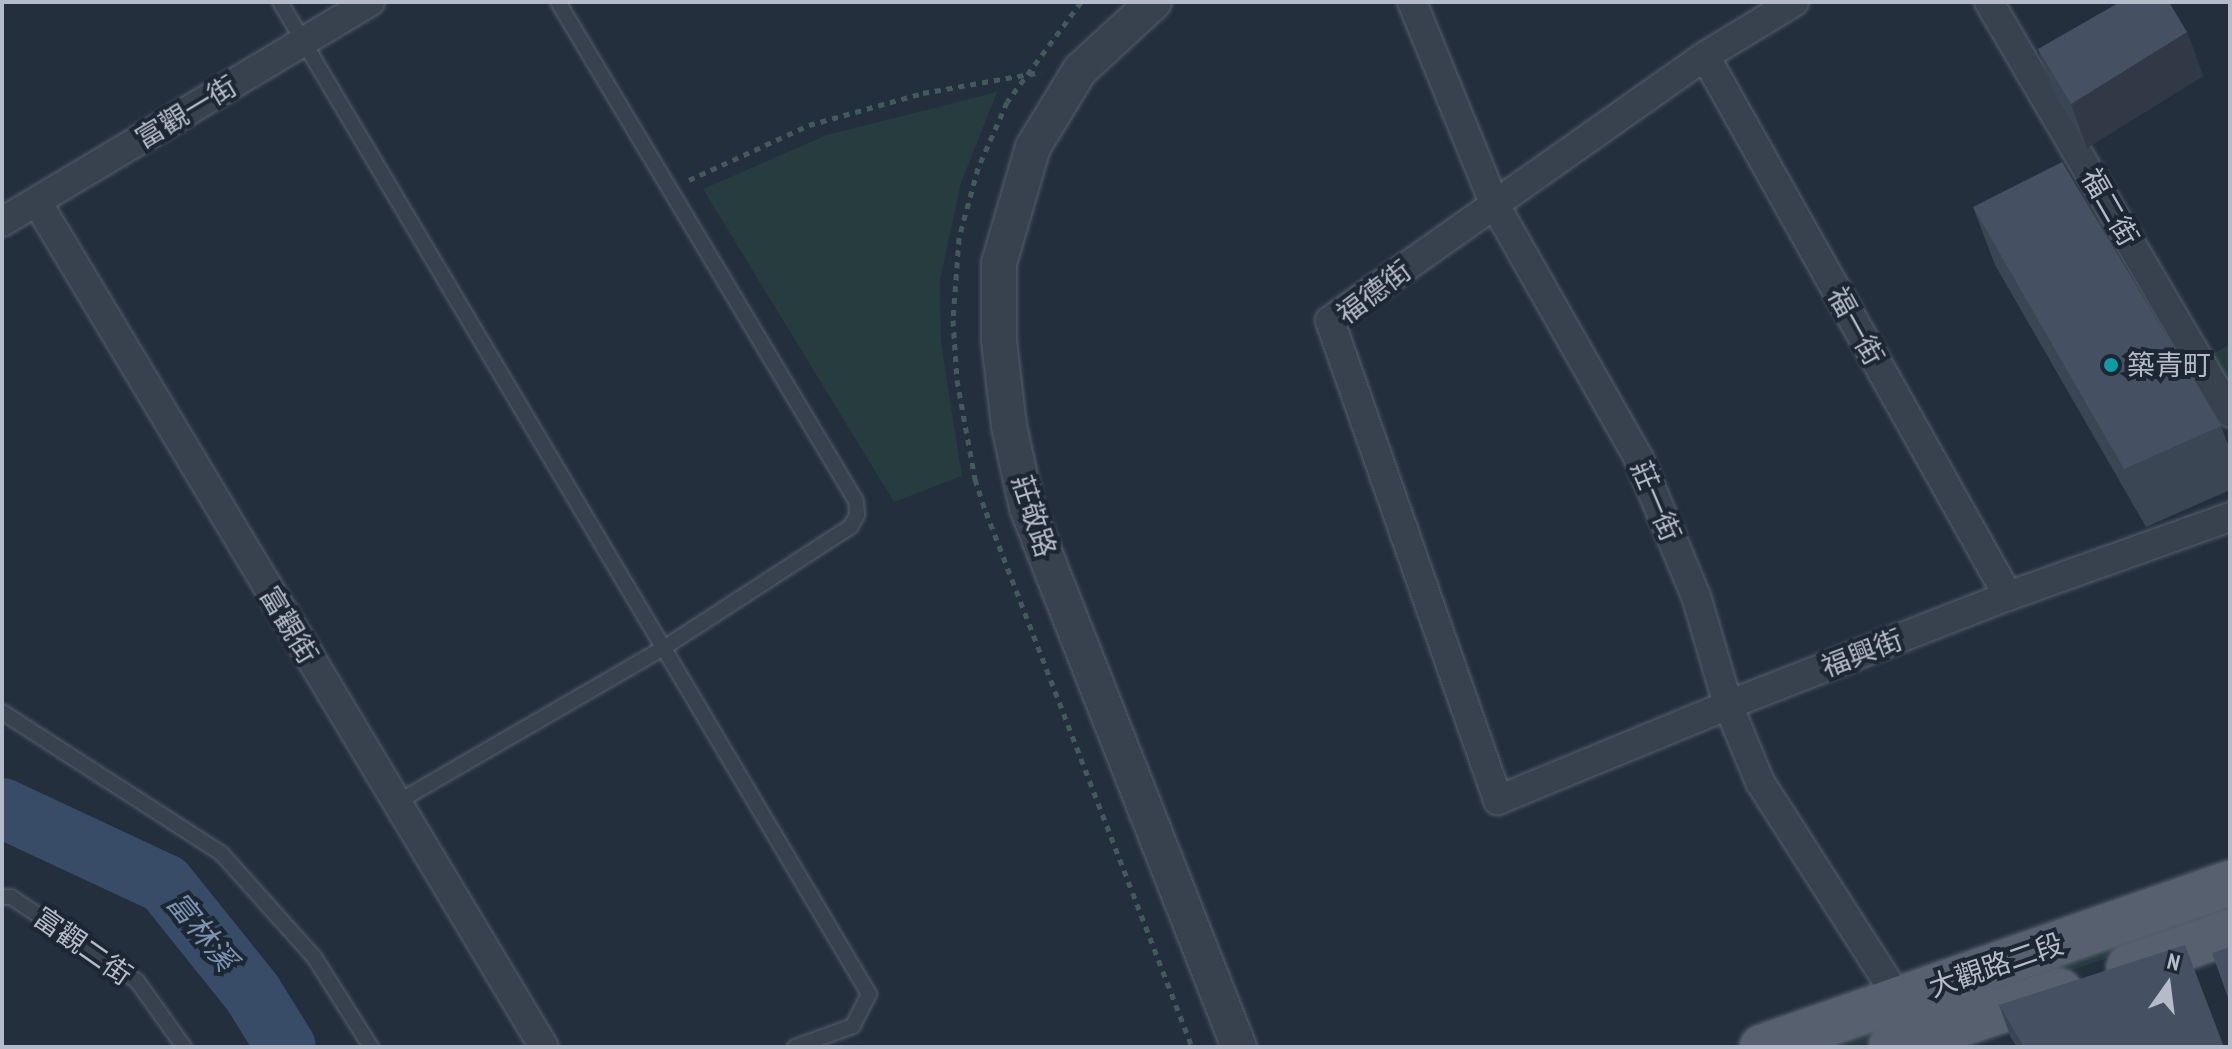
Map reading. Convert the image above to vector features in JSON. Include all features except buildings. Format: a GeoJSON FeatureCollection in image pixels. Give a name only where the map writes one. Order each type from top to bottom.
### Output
{"type":"FeatureCollection","features":[{"type":"Feature","properties":{"kind":"main road","name":"大觀路二段"},"geometry":{"type":"LineString","coordinates":[[1762,1047],[2230,883]]}},
{"type":"Feature","properties":{"kind":"main road","name":"大觀路二段"},"geometry":{"type":"LineString","coordinates":[[1915,1044],[2230,932]]}},
{"type":"Feature","properties":{"kind":"street","name":"富觀一街"},"geometry":{"type":"LineString","coordinates":[[2,222],[370,2]]}},
{"type":"Feature","properties":{"kind":"street","name":"莊敬路"},"geometry":{"type":"LineString","coordinates":[[1154,2],[1080,70],[1033,147],[999,263],[999,341],[1009,426],[1027,508],[1239,1047]]}},
{"type":"Feature","properties":{"kind":"street","name":"莊一街"},"geometry":{"type":"LineString","coordinates":[[1412,2],[1495,205],[1638,457],[1696,596],[1728,705],[1760,782],[1898,999],[1915,1044]]}},
{"type":"Feature","properties":{"kind":"street","name":"福德街"},"geometry":{"type":"LineString","coordinates":[[1498,800],[1330,321],[1705,56],[1794,2]]}},
{"type":"Feature","properties":{"kind":"street","name":"福二街"},"geometry":{"type":"LineString","coordinates":[[1989,2],[2230,412]]}},
{"type":"Feature","properties":{"kind":"street","name":"福一街"},"geometry":{"type":"LineString","coordinates":[[1705,56],[2008,596]]}},
{"type":"Feature","properties":{"kind":"street","name":"富觀街"},"geometry":{"type":"LineString","coordinates":[[37,202],[544,1047]]}},
{"type":"Feature","properties":{"kind":"street","name":"福興街"},"geometry":{"type":"LineString","coordinates":[[1498,800],[1728,705],[2008,596],[2230,517]]}},
{"type":"Feature","properties":{"kind":"lane"},"geometry":{"type":"LineString","coordinates":[[280,2],[869,994],[853,1026],[795,1047]]}},
{"type":"Feature","properties":{"kind":"lane"},"geometry":{"type":"LineString","coordinates":[[395,803],[665,647],[851,526],[857,515],[856,501],[558,2]]}},
{"type":"Feature","properties":{"kind":"lane"},"geometry":{"type":"LineString","coordinates":[[2,712],[221,853],[314,957],[371,1047]]}},
{"type":"Feature","properties":{"kind":"lane","name":"富觀二街"},"geometry":{"type":"LineString","coordinates":[[2,897],[11,897],[137,981],[184,1047]]}},
{"type":"Feature","properties":{"kind":"path"},"geometry":{"type":"LineString","coordinates":[[670,189],[809,125],[923,93],[1027,72],[1080,70]]}},
{"type":"Feature","properties":{"kind":"green space"},"geometry":{"type":"Polygon","coordinates":[[[997,92],[961,183],[940,280],[941,343],[962,476],[894,502],[703,189],[827,135],[997,92]]]}},
{"type":"Feature","properties":{"kind":"green space"},"geometry":{"type":"Polygon","coordinates":[[[2230,344],[2230,387],[2212,355],[2230,344]]]}},
{"type":"Feature","properties":{"kind":"green space"},"geometry":{"type":"Polygon","coordinates":[[[2230,902],[2230,915],[1978,1003],[1974,991],[2230,902]]]}},
{"type":"Feature","properties":{"kind":"green space"},"geometry":{"type":"Polygon","coordinates":[[[1883,1024],[1888,1036],[1856,1047],[1819,1047],[1883,1024]]]}},
{"type":"Feature","properties":{"kind":"waterway","name":"富林溪"},"geometry":{"type":"LineString","coordinates":[[2,808],[165,884],[253,994],[286,1047]]}},
{"type":"Feature","properties":{"kind":"place","name":"築青町"},"geometry":{"type":"Point","coordinates":[2111,365]}}]}
